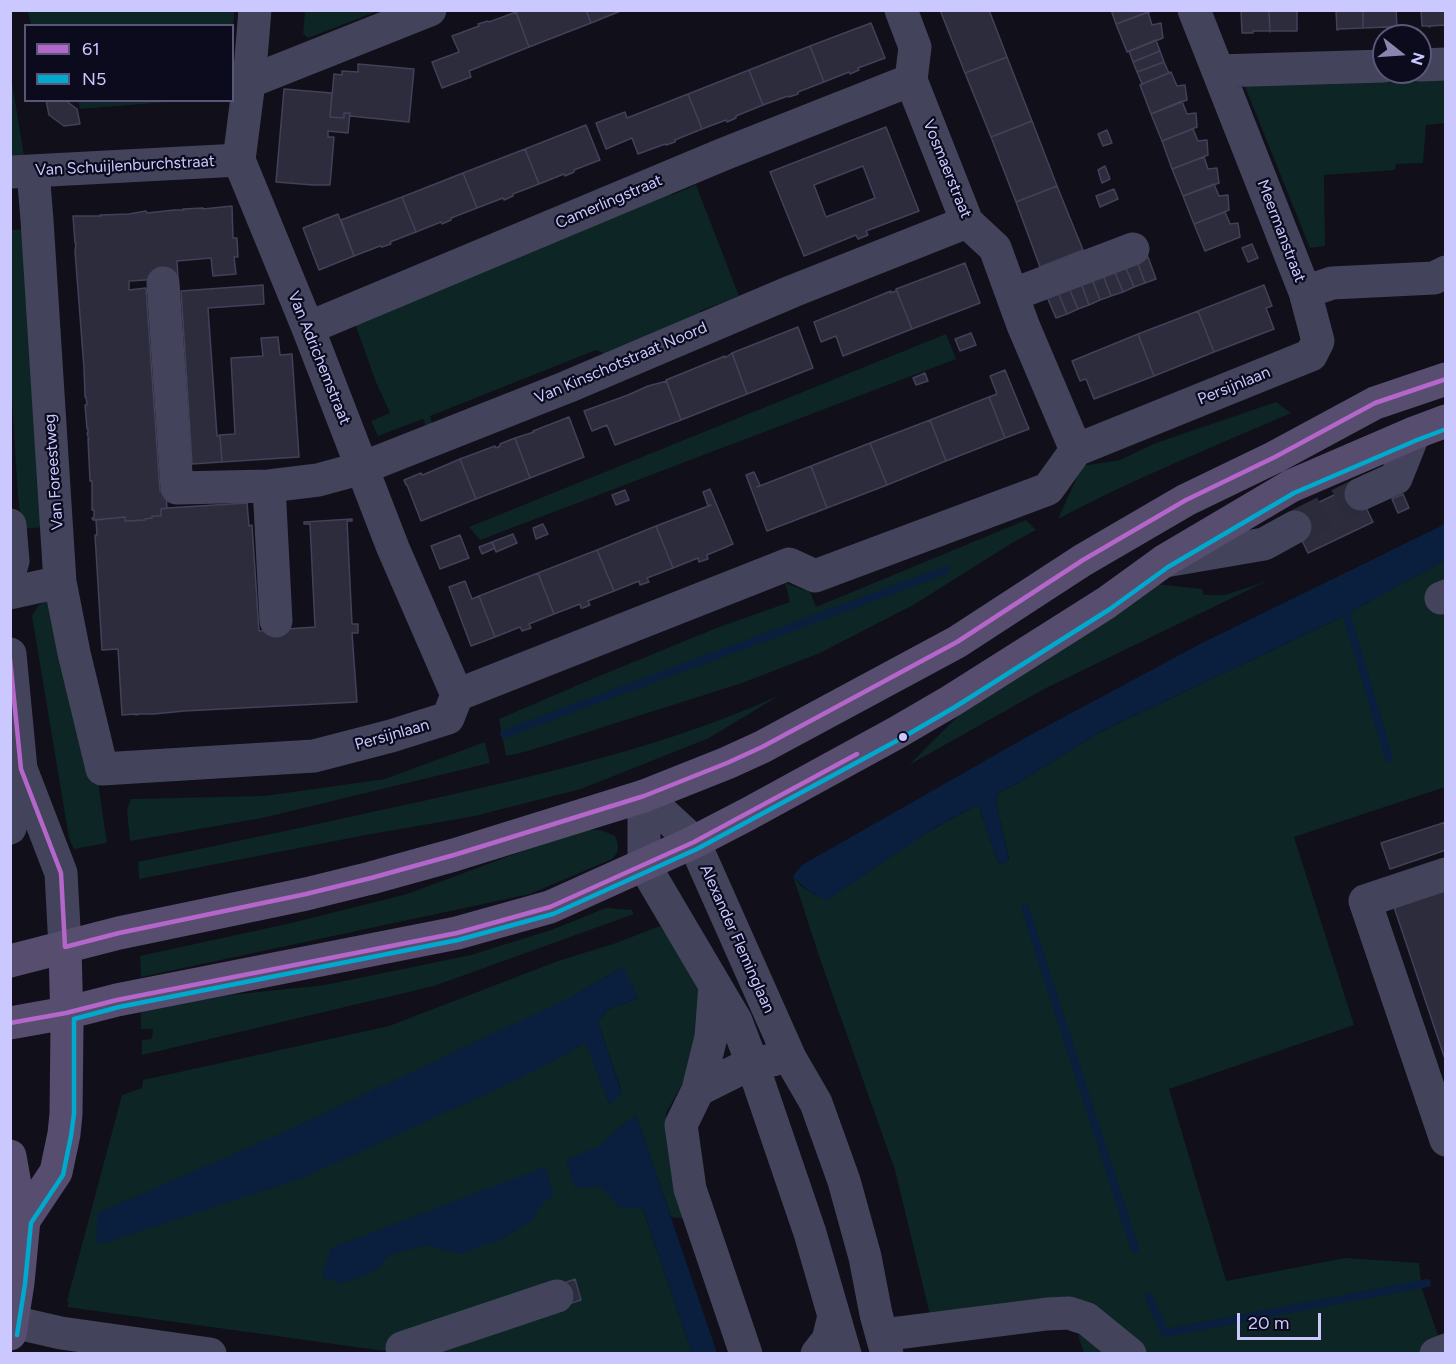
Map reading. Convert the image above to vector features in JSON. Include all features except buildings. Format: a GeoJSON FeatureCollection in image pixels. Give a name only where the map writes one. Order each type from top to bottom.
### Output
{"type":"FeatureCollection","features":[{"type":"Feature","properties":{"kind":"main road"},"geometry":{"type":"LineString","coordinates":[[10,961],[119,933],[371,878],[454,855],[644,796],[762,747],[849,701],[957,642],[1083,560],[1186,500],[1275,457],[1375,403],[1446,379]]}},
{"type":"Feature","properties":{"kind":"main road"},"geometry":{"type":"LineString","coordinates":[[10,1023],[457,933],[550,907],[694,842],[896,733],[1106,603],[1164,561],[1291,486],[1413,433],[1446,422]]}},
{"type":"Feature","properties":{"kind":"main road"},"geometry":{"type":"LineString","coordinates":[[24,1220],[56,1172],[64,1134],[66,1114],[65,947]]}},
{"type":"Feature","properties":{"kind":"main road"},"geometry":{"type":"LineString","coordinates":[[10,1156],[24,1220],[12,1328]]}},
{"type":"Feature","properties":{"kind":"street","name":"Van Adrichemstraat"},"geometry":{"type":"LineString","coordinates":[[255,10],[239,160],[308,328],[393,548],[457,695]]}},
{"type":"Feature","properties":{"kind":"street"},"geometry":{"type":"LineString","coordinates":[[249,82],[430,10]]}},
{"type":"Feature","properties":{"kind":"street","name":"Vosmaerstraat"},"geometry":{"type":"LineString","coordinates":[[901,10],[915,47],[911,80],[967,222],[996,248],[1012,295],[1076,450]]}},
{"type":"Feature","properties":{"kind":"street","name":"Meermanstraat"},"geometry":{"type":"LineString","coordinates":[[1194,10],[1305,292],[1332,283],[1434,278],[1446,272]]}},
{"type":"Feature","properties":{"kind":"street"},"geometry":{"type":"LineString","coordinates":[[1218,71],[1372,66]]}},
{"type":"Feature","properties":{"kind":"street","name":"Camerlingstraat"},"geometry":{"type":"LineString","coordinates":[[308,328],[724,154],[911,80]]}},
{"type":"Feature","properties":{"kind":"street","name":"Van Schuijlenburchstraat"},"geometry":{"type":"LineString","coordinates":[[22,171],[239,160]]}},
{"type":"Feature","properties":{"kind":"street","name":"Van Foreestweg"},"geometry":{"type":"LineString","coordinates":[[22,171],[38,220],[60,582],[74,653],[102,769]]}},
{"type":"Feature","properties":{"kind":"street","name":"Van Kinschotstraat Noord"},"geometry":{"type":"LineString","coordinates":[[163,283],[177,488],[269,486],[318,480],[362,468],[567,387],[793,291],[967,222]]}},
{"type":"Feature","properties":{"kind":"street"},"geometry":{"type":"LineString","coordinates":[[1012,295],[1133,249]]}},
{"type":"Feature","properties":{"kind":"street","name":"Persijnlaan"},"geometry":{"type":"LineString","coordinates":[[1076,450],[1311,355],[1318,341],[1305,292]]}},
{"type":"Feature","properties":{"kind":"street"},"geometry":{"type":"LineString","coordinates":[[1361,494],[1396,478],[1413,433]]}},
{"type":"Feature","properties":{"kind":"street"},"geometry":{"type":"LineString","coordinates":[[457,695],[789,564],[815,576],[1048,489],[1076,450]]}},
{"type":"Feature","properties":{"kind":"street"},"geometry":{"type":"LineString","coordinates":[[269,486],[276,621]]}},
{"type":"Feature","properties":{"kind":"street"},"geometry":{"type":"LineString","coordinates":[[10,525],[13,561],[10,571]]}},
{"type":"Feature","properties":{"kind":"street"},"geometry":{"type":"LineString","coordinates":[[1164,561],[1264,544],[1295,527]]}},
{"type":"Feature","properties":{"kind":"street"},"geometry":{"type":"LineString","coordinates":[[10,593],[60,582]]}},
{"type":"Feature","properties":{"kind":"street"},"geometry":{"type":"LineString","coordinates":[[10,654],[21,769],[61,873],[65,947]]}},
{"type":"Feature","properties":{"kind":"street","name":"Persijnlaan"},"geometry":{"type":"LineString","coordinates":[[102,769],[315,756],[448,718],[457,695]]}},
{"type":"Feature","properties":{"kind":"street"},"geometry":{"type":"LineString","coordinates":[[10,828],[21,769]]}},
{"type":"Feature","properties":{"kind":"street"},"geometry":{"type":"LineString","coordinates":[[644,796],[644,865],[736,1022],[810,1233],[845,1353]]}},
{"type":"Feature","properties":{"kind":"street","name":"Alexander Fleminglaan"},"geometry":{"type":"LineString","coordinates":[[644,796],[694,842],[790,1058],[816,1103],[844,1181],[865,1257],[882,1334]]}},
{"type":"Feature","properties":{"kind":"street"},"geometry":{"type":"LineString","coordinates":[[1446,874],[1365,902],[1446,1140]]}},
{"type":"Feature","properties":{"kind":"street"},"geometry":{"type":"LineString","coordinates":[[715,985],[711,1037],[698,1090],[681,1125],[690,1189],[746,1353]]}},
{"type":"Feature","properties":{"kind":"street"},"geometry":{"type":"LineString","coordinates":[[698,1090],[752,1063],[790,1058]]}},
{"type":"Feature","properties":{"kind":"street"},"geometry":{"type":"LineString","coordinates":[[405,1353],[402,1348],[557,1296]]}},
{"type":"Feature","properties":{"kind":"street"},"geometry":{"type":"LineString","coordinates":[[851,1353],[865,1340],[882,1334],[1069,1313],[1087,1319],[1130,1353]]}},
{"type":"Feature","properties":{"kind":"street"},"geometry":{"type":"LineString","coordinates":[[817,1353],[828,1340],[834,1316]]}},
{"type":"Feature","properties":{"kind":"street"},"geometry":{"type":"LineString","coordinates":[[12,1328],[210,1353]]}},
{"type":"Feature","properties":{"kind":"street"},"geometry":{"type":"LineString","coordinates":[[1436,1353],[1446,1350]]}},
{"type":"Feature","properties":{"kind":"green space"},"geometry":{"type":"Polygon","coordinates":[[[28,10],[234,11],[233,24],[31,24],[28,10]]]}},
{"type":"Feature","properties":{"kind":"green space"},"geometry":{"type":"Polygon","coordinates":[[[305,10],[378,11],[308,38],[303,34],[305,10]]]}},
{"type":"Feature","properties":{"kind":"green space"},"geometry":{"type":"Polygon","coordinates":[[[10,70],[24,156],[11,159],[10,70]]]}},
{"type":"Feature","properties":{"kind":"green space"},"geometry":{"type":"Polygon","coordinates":[[[1432,74],[1445,75],[1445,123],[1426,125],[1423,163],[1396,164],[1395,170],[1324,175],[1325,246],[1310,248],[1244,84],[1255,77],[1372,75],[1372,84],[1432,84],[1432,74]]]}},
{"type":"Feature","properties":{"kind":"green space"},"geometry":{"type":"Polygon","coordinates":[[[78,102],[168,102],[80,109],[78,102]]]}},
{"type":"Feature","properties":{"kind":"green space"},"geometry":{"type":"Polygon","coordinates":[[[696,185],[739,296],[700,311],[701,323],[612,357],[596,350],[430,416],[433,426],[427,429],[423,419],[378,436],[371,421],[390,413],[354,321],[655,188],[672,195],[696,185]]]}},
{"type":"Feature","properties":{"kind":"green space"},"geometry":{"type":"Polygon","coordinates":[[[31,229],[45,527],[22,529],[11,382],[10,230],[31,229]]]}},
{"type":"Feature","properties":{"kind":"green space"},"geometry":{"type":"Polygon","coordinates":[[[946,334],[956,359],[480,540],[469,527],[946,334]]]}},
{"type":"Feature","properties":{"kind":"green space"},"geometry":{"type":"Polygon","coordinates":[[[1276,402],[1291,413],[1144,477],[1058,519],[1082,466],[1120,460],[1156,443],[1276,402]]]}},
{"type":"Feature","properties":{"kind":"green space"},"geometry":{"type":"Polygon","coordinates":[[[1026,520],[1036,530],[915,604],[820,653],[742,683],[506,756],[499,719],[719,627],[790,602],[785,583],[810,592],[816,607],[1026,520]]]}},
{"type":"Feature","properties":{"kind":"green space"},"geometry":{"type":"Polygon","coordinates":[[[1444,560],[1445,787],[1294,837],[1354,1025],[1169,1089],[1226,1281],[1345,1258],[1419,1263],[1422,1289],[1444,1353],[1084,1353],[1078,1335],[1108,1331],[931,1319],[895,1170],[793,876],[801,886],[815,895],[978,804],[999,865],[1009,859],[996,802],[998,793],[1098,733],[1342,617],[1444,560]]]}},
{"type":"Feature","properties":{"kind":"green space"},"geometry":{"type":"Polygon","coordinates":[[[1267,581],[1044,689],[909,765],[965,709],[1155,584],[1202,589],[1204,595],[1225,595],[1267,581]]]}},
{"type":"Feature","properties":{"kind":"green space"},"geometry":{"type":"Polygon","coordinates":[[[53,599],[98,782],[107,843],[74,849],[69,838],[32,616],[40,604],[53,599]]]}},
{"type":"Feature","properties":{"kind":"green space"},"geometry":{"type":"Polygon","coordinates":[[[780,695],[709,738],[581,789],[475,816],[139,879],[138,862],[441,797],[613,755],[698,728],[780,695]]]}},
{"type":"Feature","properties":{"kind":"green space"},"geometry":{"type":"Polygon","coordinates":[[[485,742],[490,763],[262,818],[130,841],[127,810],[131,799],[264,796],[385,779],[485,742]]]}},
{"type":"Feature","properties":{"kind":"green space"},"geometry":{"type":"Polygon","coordinates":[[[582,829],[601,830],[615,836],[618,848],[615,856],[530,894],[141,977],[140,956],[291,923],[407,894],[582,829]]]}},
{"type":"Feature","properties":{"kind":"green space"},"geometry":{"type":"Polygon","coordinates":[[[606,908],[632,910],[634,914],[434,986],[142,1055],[142,1040],[152,1039],[153,1029],[141,1029],[141,1011],[210,997],[325,985],[471,955],[551,930],[606,908]]]}},
{"type":"Feature","properties":{"kind":"green space"},"geometry":{"type":"Polygon","coordinates":[[[660,926],[684,953],[698,978],[703,1011],[688,1074],[666,1113],[667,1142],[684,1219],[671,1217],[636,1116],[616,1130],[692,1353],[399,1353],[67,1307],[122,1095],[142,1088],[143,1080],[389,1026],[558,961],[660,926]],[[622,968],[571,997],[609,1104],[622,1092],[598,1023],[607,1010],[638,998],[622,968]]]}},
{"type":"Feature","properties":{"kind":"water"},"geometry":{"type":"Polygon","coordinates":[[[1445,524],[1445,560],[1342,617],[1098,733],[998,793],[996,802],[1009,860],[999,865],[978,804],[936,827],[827,900],[808,891],[793,876],[802,865],[1023,739],[1200,644],[1445,524]]]}},
{"type":"Feature","properties":{"kind":"water"},"geometry":{"type":"Polygon","coordinates":[[[623,967],[638,998],[607,1010],[598,1023],[622,1093],[609,1104],[586,1043],[525,1076],[305,1177],[104,1243],[96,1243],[98,1213],[284,1132],[571,997],[623,967]]]}},
{"type":"Feature","properties":{"kind":"water"},"geometry":{"type":"Polygon","coordinates":[[[636,1115],[717,1353],[692,1353],[643,1209],[619,1207],[601,1187],[575,1188],[566,1160],[600,1146],[636,1115]]]}},
{"type":"Feature","properties":{"kind":"water"},"geometry":{"type":"Polygon","coordinates":[[[545,1167],[554,1194],[541,1206],[531,1221],[503,1238],[461,1254],[426,1245],[388,1256],[380,1267],[366,1275],[342,1283],[322,1277],[331,1248],[545,1167]]]}},
{"type":"Feature","properties":{"kind":"waterway"},"geometry":{"type":"LineString","coordinates":[[504,734],[946,570]]}},
{"type":"Feature","properties":{"kind":"waterway"},"geometry":{"type":"LineString","coordinates":[[1344,606],[1389,758]]}},
{"type":"Feature","properties":{"kind":"waterway"},"geometry":{"type":"LineString","coordinates":[[1025,908],[1135,1249]]}},
{"type":"Feature","properties":{"kind":"waterway"},"geometry":{"type":"LineString","coordinates":[[1149,1297],[1165,1333],[1427,1283]]}},
{"type":"Feature","properties":{"kind":"tunnel"},"geometry":{"type":"LineString","coordinates":[[1295,527],[1361,494]]}},
{"type":"Feature","properties":{"kind":"transit line","name":"61"},"geometry":{"type":"LineString","coordinates":[[10,659],[21,769],[61,873],[65,947],[119,933],[306,894],[454,855],[644,796],[727,763],[762,747],[957,642],[1083,560],[1186,500],[1275,457],[1375,403],[1446,379]]}},
{"type":"Feature","properties":{"kind":"transit line","name":"N5"},"geometry":{"type":"LineString","coordinates":[[17,1335],[31,1223],[63,1175],[71,1136],[74,1114],[74,1019],[119,1007],[458,940],[553,914],[697,849],[900,739],[1110,609],[1168,567],[1294,493],[1446,429]]}},
{"type":"Feature","properties":{"kind":"transit line","name":"61"},"geometry":{"type":"LineString","coordinates":[[10,1023],[457,933],[550,907],[694,842],[857,754]]}}]}
